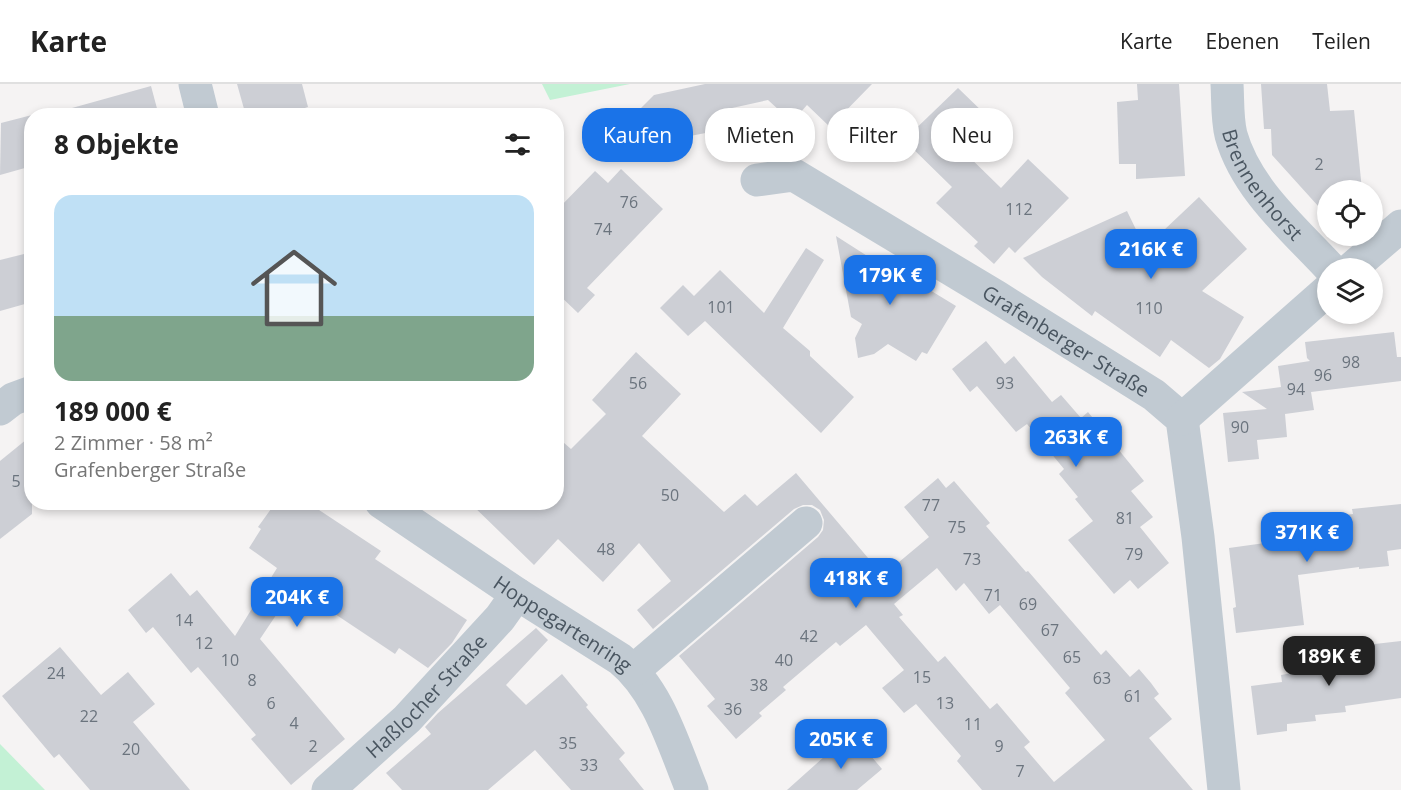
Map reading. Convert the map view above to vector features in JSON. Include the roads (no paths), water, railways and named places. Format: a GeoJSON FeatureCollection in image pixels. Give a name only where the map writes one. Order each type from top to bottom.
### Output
{"type":"FeatureCollection","features":[{"type":"Feature","properties":{"kind":"street"},"geometry":{"type":"LineString","coordinates":[[195,84],[201,108]]}},
{"type":"Feature","properties":{"kind":"street","name":"Brennenhorst"},"geometry":{"type":"LineString","coordinates":[[1227,84],[1230,134],[1242,166],[1262,194],[1321,258]]}},
{"type":"Feature","properties":{"kind":"street","name":"Grafenberger Straße"},"geometry":{"type":"LineString","coordinates":[[758,180],[794,175],[1154,395],[1182,419]]}},
{"type":"Feature","properties":{"kind":"street"},"geometry":{"type":"LineString","coordinates":[[1364,258],[1401,226]]}},
{"type":"Feature","properties":{"kind":"street"},"geometry":{"type":"LineString","coordinates":[[1224,790],[1198,537],[1182,419],[1317,300]]}},
{"type":"Feature","properties":{"kind":"street"},"geometry":{"type":"LineString","coordinates":[[0,408],[24,395]]}},
{"type":"Feature","properties":{"kind":"street","name":"Hoppegartenring"},"geometry":{"type":"LineString","coordinates":[[393,510],[634,670],[652,694],[692,790]]}},
{"type":"Feature","properties":{"kind":"street"},"geometry":{"type":"LineString","coordinates":[[634,670],[806,523]]}},
{"type":"Feature","properties":{"kind":"street","name":"Haßlocher Straße"},"geometry":{"type":"LineString","coordinates":[[328,790],[407,719],[500,618],[517,594]]}}]}
